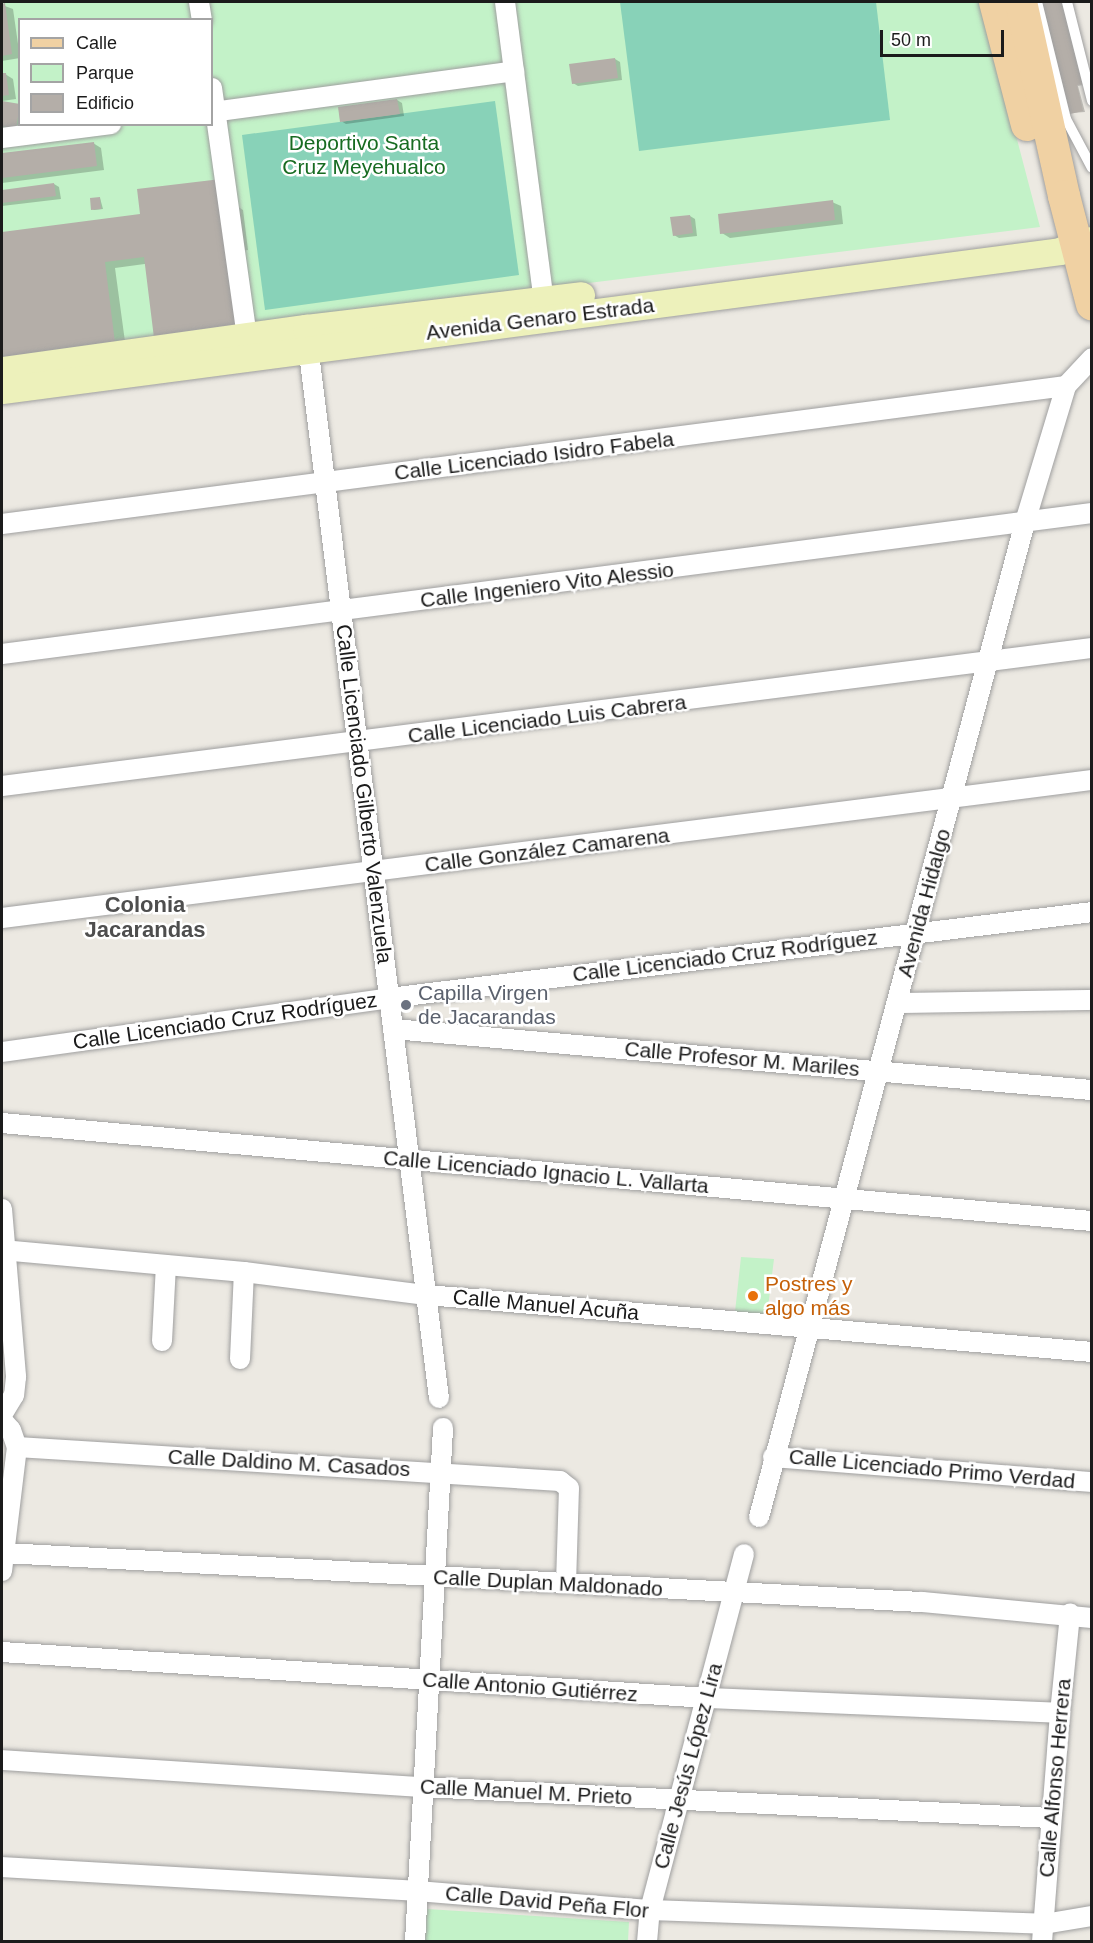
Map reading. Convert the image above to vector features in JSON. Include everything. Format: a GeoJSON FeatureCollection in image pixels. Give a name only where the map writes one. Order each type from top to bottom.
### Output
{"type":"FeatureCollection","features":[{"type":"Feature","properties":{"kind":"main road"},"geometry":{"type":"LineString","coordinates":[[995,2],[1029,132],[1051,188],[1084,242]]}},
{"type":"Feature","properties":{"kind":"main road"},"geometry":{"type":"LineString","coordinates":[[1021,2],[1084,242],[1092,304]]}},
{"type":"Feature","properties":{"kind":"street"},"geometry":{"type":"LineString","coordinates":[[199,2],[202,18]]}},
{"type":"Feature","properties":{"kind":"street"},"geometry":{"type":"LineString","coordinates":[[505,2],[542,288]]}},
{"type":"Feature","properties":{"kind":"street"},"geometry":{"type":"LineString","coordinates":[[247,336],[213,112],[514,71]]}},
{"type":"Feature","properties":{"kind":"street"},"geometry":{"type":"LineString","coordinates":[[2,138],[95,126]]}},
{"type":"Feature","properties":{"kind":"street","name":"Avenida Genaro Estrada"},"geometry":{"type":"LineString","coordinates":[[2,390],[307,339],[1060,251],[1084,242]]}},
{"type":"Feature","properties":{"kind":"street","name":"Avenida Genaro Estrada"},"geometry":{"type":"LineString","coordinates":[[2,370],[247,336],[307,339]]}},
{"type":"Feature","properties":{"kind":"street","name":"Calle Licenciado Gilberto Valenzuela"},"geometry":{"type":"LineString","coordinates":[[307,339],[439,1398]]}},
{"type":"Feature","properties":{"kind":"street","name":"Avenida Hidalgo"},"geometry":{"type":"LineString","coordinates":[[759,1517],[773,1457],[1026,522],[1066,386],[1092,358]]}},
{"type":"Feature","properties":{"kind":"street","name":"Calle Licenciado Isidro Fabela"},"geometry":{"type":"LineString","coordinates":[[2,524],[1066,386]]}},
{"type":"Feature","properties":{"kind":"street","name":"Calle Ingeniero Vito Alessio"},"geometry":{"type":"LineString","coordinates":[[2,654],[341,612],[1092,513]]}},
{"type":"Feature","properties":{"kind":"street","name":"Calle Licenciado Luis Cabrera"},"geometry":{"type":"LineString","coordinates":[[2,786],[989,663],[1092,648]]}},
{"type":"Feature","properties":{"kind":"street","name":"Calle González Camarena"},"geometry":{"type":"LineString","coordinates":[[2,918],[1092,780]]}},
{"type":"Feature","properties":{"kind":"street","name":"Calle Licenciado Cruz Rodríguez"},"geometry":{"type":"LineString","coordinates":[[2,1052],[389,998],[1092,912]]}},
{"type":"Feature","properties":{"kind":"street"},"geometry":{"type":"LineString","coordinates":[[897,1003],[1092,1000]]}},
{"type":"Feature","properties":{"kind":"street","name":"Calle Profesor M. Mariles"},"geometry":{"type":"LineString","coordinates":[[393,1029],[1092,1090]]}},
{"type":"Feature","properties":{"kind":"street","name":"Calle Licenciado Ignacio L. Vallarta"},"geometry":{"type":"LineString","coordinates":[[2,1123],[1092,1221]]}},
{"type":"Feature","properties":{"kind":"street"},"geometry":{"type":"LineString","coordinates":[[2,1209],[16,1377],[14,1395],[2,1415]]}},
{"type":"Feature","properties":{"kind":"street","name":"Calle Manuel Acuña"},"geometry":{"type":"LineString","coordinates":[[4,1251],[244,1272],[427,1295],[1092,1352]]}},
{"type":"Feature","properties":{"kind":"street"},"geometry":{"type":"LineString","coordinates":[[162,1341],[166,1265]]}},
{"type":"Feature","properties":{"kind":"street"},"geometry":{"type":"LineString","coordinates":[[240,1359],[244,1272]]}},
{"type":"Feature","properties":{"kind":"street"},"geometry":{"type":"LineString","coordinates":[[2,1420],[11,1430],[17,1447],[3,1562]]}},
{"type":"Feature","properties":{"kind":"street"},"geometry":{"type":"LineString","coordinates":[[415,1941],[443,1428]]}},
{"type":"Feature","properties":{"kind":"street","name":"Calle Daldino M. Casados"},"geometry":{"type":"LineString","coordinates":[[17,1447],[560,1481],[569,1488],[566,1581]]}},
{"type":"Feature","properties":{"kind":"street","name":"Calle Licenciado Primo Verdad"},"geometry":{"type":"LineString","coordinates":[[773,1457],[1092,1482]]}},
{"type":"Feature","properties":{"kind":"street","name":"Calle Jesús López Lira"},"geometry":{"type":"LineString","coordinates":[[647,1941],[650,1910],[744,1554]]}},
{"type":"Feature","properties":{"kind":"street","name":"Calle Duplan Maldonado"},"geometry":{"type":"LineString","coordinates":[[3,1562],[566,1581],[922,1602],[1071,1614],[1092,1618]]}},
{"type":"Feature","properties":{"kind":"street","name":"Calle Alfonso Herrera"},"geometry":{"type":"LineString","coordinates":[[1043,1933],[1060,1713],[1071,1614]]}},
{"type":"Feature","properties":{"kind":"street","name":"Calle Antonio Gutiérrez"},"geometry":{"type":"LineString","coordinates":[[2,1652],[707,1698],[1060,1713]]}},
{"type":"Feature","properties":{"kind":"street","name":"Calle Manuel M. Prieto"},"geometry":{"type":"LineString","coordinates":[[2,1761],[423,1787],[1051,1818]]}},
{"type":"Feature","properties":{"kind":"street","name":"Calle David Peña Flor"},"geometry":{"type":"LineString","coordinates":[[2,1867],[418,1891],[650,1910],[1043,1933],[1092,1916]]}},
{"type":"Feature","properties":{"kind":"lane"},"geometry":{"type":"LineString","coordinates":[[1037,2],[1066,119],[1092,168]]}},
{"type":"Feature","properties":{"kind":"lane"},"geometry":{"type":"LineString","coordinates":[[1067,2],[1092,101]]}},
{"type":"Feature","properties":{"kind":"green space","name":"Deportivo Santa Cruz Meyehualco"},"geometry":{"type":"Polygon","coordinates":[[[2,2],[981,2],[1040,227],[154,337],[2,360],[2,2]]]}},
{"type":"Feature","properties":{"kind":"green space"},"geometry":{"type":"Polygon","coordinates":[[[620,2],[876,2],[890,120],[639,151],[620,2]]]}},
{"type":"Feature","properties":{"kind":"green space"},"geometry":{"type":"Polygon","coordinates":[[[495,101],[519,275],[265,310],[242,135],[495,101]]]}},
{"type":"Feature","properties":{"kind":"green space"},"geometry":{"type":"Polygon","coordinates":[[[741,1257],[774,1259],[767,1316],[735,1312],[741,1257]]]}},
{"type":"Feature","properties":{"kind":"green space"},"geometry":{"type":"Polygon","coordinates":[[[427,1909],[629,1922],[628,1941],[425,1942],[427,1909]]]}},
{"type":"Feature","properties":{"kind":"building"},"geometry":{"type":"Polygon","coordinates":[[[1042,2],[1061,2],[1082,84],[1077,85],[1083,111],[1070,114],[1042,2]]]}},
{"type":"Feature","properties":{"kind":"building"},"geometry":{"type":"Polygon","coordinates":[[[5,3],[12,54],[2,56],[2,4],[5,3]]]}},
{"type":"Feature","properties":{"kind":"building"},"geometry":{"type":"Polygon","coordinates":[[[615,58],[618,78],[572,84],[569,64],[615,58]]]}},
{"type":"Feature","properties":{"kind":"building"},"geometry":{"type":"Polygon","coordinates":[[[2,73],[6,73],[9,95],[2,96],[2,73]]]}},
{"type":"Feature","properties":{"kind":"building"},"geometry":{"type":"Polygon","coordinates":[[[397,99],[400,114],[340,122],[338,107],[397,99]]]}},
{"type":"Feature","properties":{"kind":"building"},"geometry":{"type":"Polygon","coordinates":[[[2,101],[18,104],[16,129],[2,126],[2,101]]]}},
{"type":"Feature","properties":{"kind":"building"},"geometry":{"type":"Polygon","coordinates":[[[94,142],[97,166],[2,178],[2,153],[94,142]]]}},
{"type":"Feature","properties":{"kind":"building"},"geometry":{"type":"Polygon","coordinates":[[[221,179],[237,327],[154,338],[144,257],[105,262],[115,343],[2,358],[2,232],[140,214],[137,189],[221,179]]]}},
{"type":"Feature","properties":{"kind":"building"},"geometry":{"type":"Polygon","coordinates":[[[54,183],[56,196],[2,203],[2,190],[54,183]]]}},
{"type":"Feature","properties":{"kind":"building"},"geometry":{"type":"Polygon","coordinates":[[[100,197],[101,209],[91,210],[90,198],[100,197]]]}},
{"type":"Feature","properties":{"kind":"building"},"geometry":{"type":"Polygon","coordinates":[[[833,200],[835,220],[720,234],[718,214],[833,200]]]}},
{"type":"Feature","properties":{"kind":"building"},"geometry":{"type":"Polygon","coordinates":[[[690,215],[693,233],[673,236],[670,217],[690,215]]]}},
{"type":"Feature","properties":{"kind":"place","name":"Capilla Virgen de Jacarandas"},"geometry":{"type":"Point","coordinates":[406,1005]}},
{"type":"Feature","properties":{"kind":"place","name":"Postres y algo más"},"geometry":{"type":"Point","coordinates":[753,1296]}},
{"type":"Feature","properties":{"kind":"district","name":"Colonia Jacarandas"},"geometry":{"type":"Point","coordinates":[145,916]}}]}
